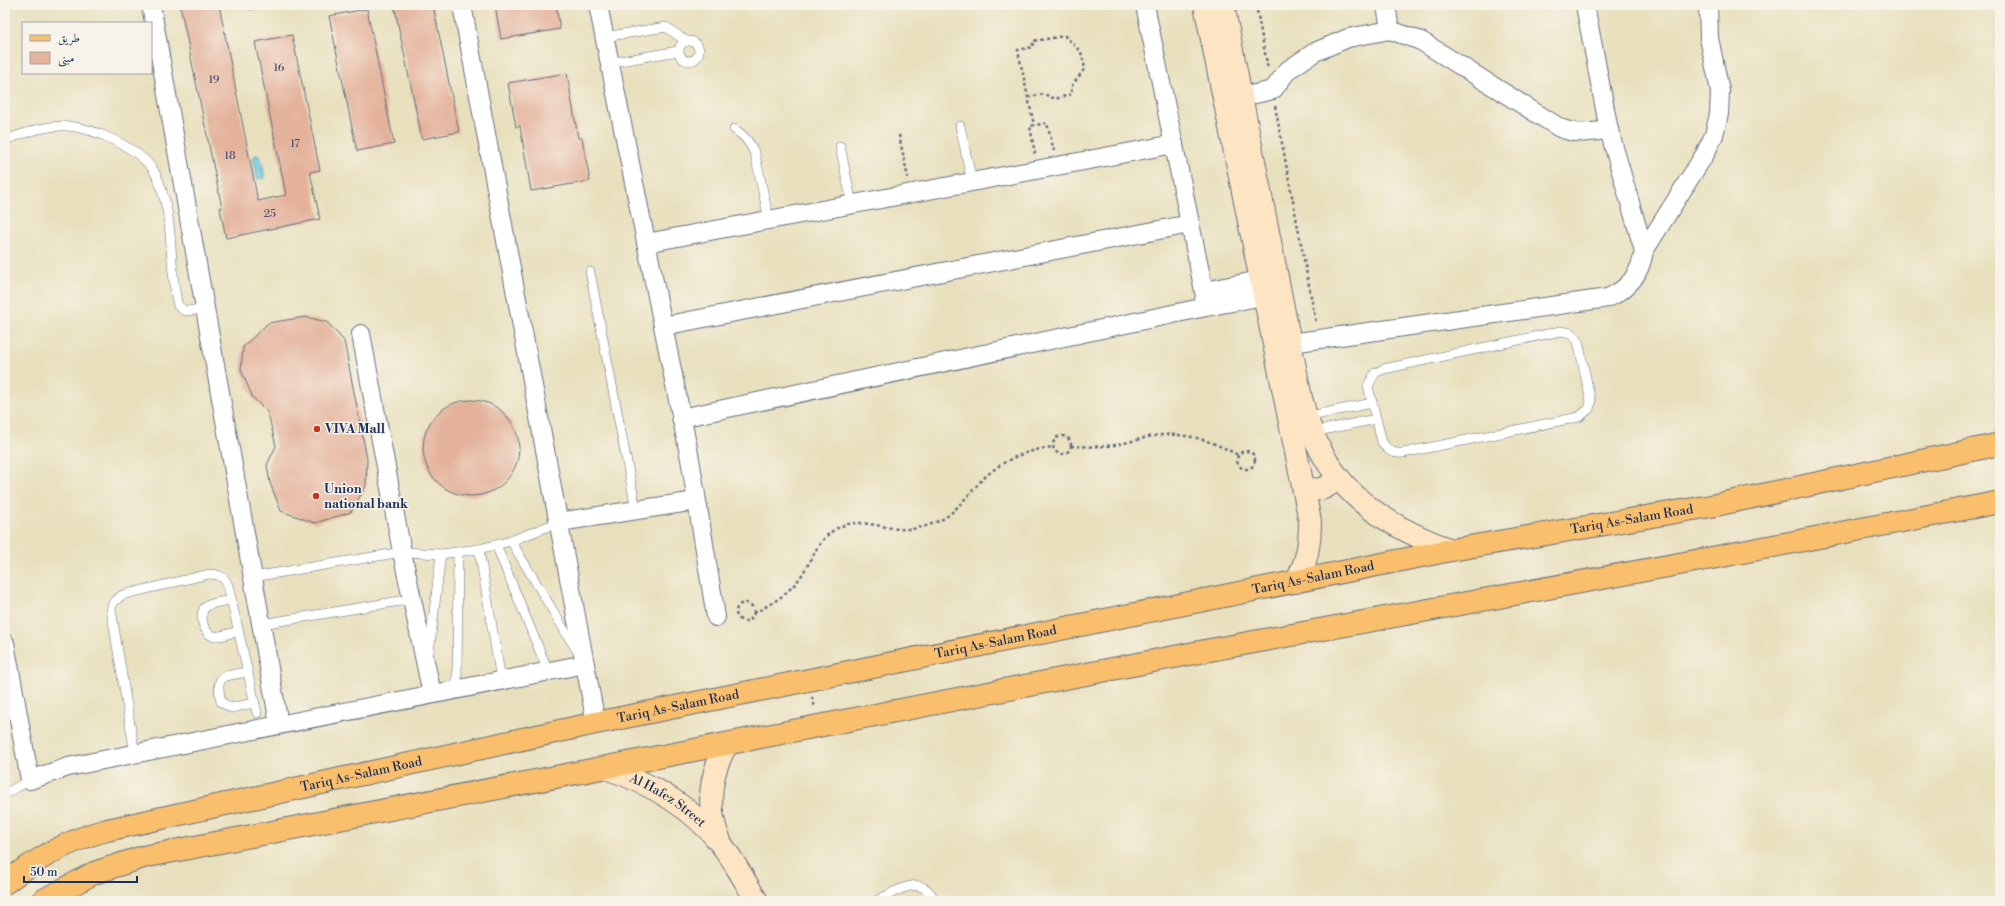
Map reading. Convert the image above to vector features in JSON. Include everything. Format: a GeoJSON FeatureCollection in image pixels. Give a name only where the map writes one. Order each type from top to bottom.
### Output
{"type":"FeatureCollection","features":[{"type":"Feature","properties":{"kind":"main road","name":"Tariq As-Salam Road"},"geometry":{"type":"LineString","coordinates":[[5,883],[35,861],[83,836],[596,723],[1451,550],[1711,506],[2000,444]]}},
{"type":"Feature","properties":{"kind":"main road"},"geometry":{"type":"LineString","coordinates":[[42,901],[94,873],[143,857],[1218,648],[1710,558],[2000,502]]}},
{"type":"Feature","properties":{"kind":"street"},"geometry":{"type":"LineString","coordinates":[[151,5],[279,724]]}},
{"type":"Feature","properties":{"kind":"street"},"geometry":{"type":"LineString","coordinates":[[462,5],[596,723]]}},
{"type":"Feature","properties":{"kind":"street"},"geometry":{"type":"LineString","coordinates":[[598,5],[681,418],[716,617]]}},
{"type":"Feature","properties":{"kind":"street"},"geometry":{"type":"LineString","coordinates":[[1145,5],[1190,224],[1202,299]]}},
{"type":"Feature","properties":{"kind":"street"},"geometry":{"type":"LineString","coordinates":[[1205,5],[1262,288],[1309,425],[1325,460],[1337,477],[1377,515],[1413,535],[1451,550]]}},
{"type":"Feature","properties":{"kind":"street"},"geometry":{"type":"LineString","coordinates":[[1223,5],[1242,97],[1282,344],[1303,486],[1310,521],[1310,537],[1304,568],[1296,582]]}},
{"type":"Feature","properties":{"kind":"street"},"geometry":{"type":"LineString","coordinates":[[1386,5],[1390,30]]}},
{"type":"Feature","properties":{"kind":"street"},"geometry":{"type":"LineString","coordinates":[[1585,5],[1609,130],[1644,252]]}},
{"type":"Feature","properties":{"kind":"street"},"geometry":{"type":"LineString","coordinates":[[1282,344],[1608,298],[1619,293],[1629,285],[1637,275],[1642,264],[1644,252],[1705,154],[1714,135],[1719,114],[1720,91],[1709,38],[1708,5]]}},
{"type":"Feature","properties":{"kind":"street"},"geometry":{"type":"LineString","coordinates":[[1242,97],[1273,90],[1288,70],[1314,52],[1348,38],[1390,30],[1421,41],[1570,133],[1609,130]]}},
{"type":"Feature","properties":{"kind":"street"},"geometry":{"type":"LineString","coordinates":[[646,243],[1174,144]]}},
{"type":"Feature","properties":{"kind":"street"},"geometry":{"type":"LineString","coordinates":[[663,326],[1190,224]]}},
{"type":"Feature","properties":{"kind":"street"},"geometry":{"type":"LineString","coordinates":[[681,418],[1202,299],[1262,288]]}},
{"type":"Feature","properties":{"kind":"street"},"geometry":{"type":"LineString","coordinates":[[361,334],[402,552],[432,694]]}},
{"type":"Feature","properties":{"kind":"street"},"geometry":{"type":"LineString","coordinates":[[1303,486],[1309,489],[1322,489],[1328,486],[1337,477]]}},
{"type":"Feature","properties":{"kind":"street"},"geometry":{"type":"LineString","coordinates":[[559,522],[696,501]]}},
{"type":"Feature","properties":{"kind":"street"},"geometry":{"type":"LineString","coordinates":[[5,643],[30,780],[68,768],[279,724],[585,664]]}},
{"type":"Feature","properties":{"kind":"street","name":"Al Hafez Street"},"geometry":{"type":"LineString","coordinates":[[721,844],[712,816],[711,787],[719,758],[727,744]]}},
{"type":"Feature","properties":{"kind":"street","name":"Al Hafez Street"},"geometry":{"type":"LineString","coordinates":[[606,768],[645,784],[663,794],[694,817],[721,844],[757,901]]}},
{"type":"Feature","properties":{"kind":"lane"},"geometry":{"type":"LineString","coordinates":[[604,37],[666,27],[686,40],[697,44],[699,52],[692,61],[684,60],[679,54],[678,50],[680,44],[686,40]]}},
{"type":"Feature","properties":{"kind":"lane"},"geometry":{"type":"LineString","coordinates":[[610,63],[678,50]]}},
{"type":"Feature","properties":{"kind":"lane"},"geometry":{"type":"LineString","coordinates":[[5,140],[34,129],[67,126],[100,133],[129,148],[154,171],[163,194],[170,226],[178,306],[185,311],[205,309]]}},
{"type":"Feature","properties":{"kind":"lane"},"geometry":{"type":"LineString","coordinates":[[960,126],[972,182]]}},
{"type":"Feature","properties":{"kind":"lane"},"geometry":{"type":"LineString","coordinates":[[734,129],[747,140],[755,154],[769,220]]}},
{"type":"Feature","properties":{"kind":"lane"},"geometry":{"type":"LineString","coordinates":[[840,146],[852,204]]}},
{"type":"Feature","properties":{"kind":"lane"},"geometry":{"type":"LineString","coordinates":[[590,272],[636,509]]}},
{"type":"Feature","properties":{"kind":"lane"},"geometry":{"type":"LineString","coordinates":[[1561,331],[1571,333],[1578,341],[1591,402],[1589,409],[1579,417],[1403,453],[1393,452],[1384,446],[1376,419],[1368,386],[1369,381],[1375,373],[1380,370],[1561,331]]}},
{"type":"Feature","properties":{"kind":"lane"},"geometry":{"type":"LineString","coordinates":[[1309,425],[1372,403]]}},
{"type":"Feature","properties":{"kind":"lane"},"geometry":{"type":"LineString","coordinates":[[1309,425],[1376,419]]}},
{"type":"Feature","properties":{"kind":"lane"},"geometry":{"type":"LineString","coordinates":[[253,577],[402,552],[442,554],[479,549],[511,541],[559,522]]}},
{"type":"Feature","properties":{"kind":"lane"},"geometry":{"type":"LineString","coordinates":[[511,541],[585,664]]}},
{"type":"Feature","properties":{"kind":"lane"},"geometry":{"type":"LineString","coordinates":[[496,545],[548,671]]}},
{"type":"Feature","properties":{"kind":"lane"},"geometry":{"type":"LineString","coordinates":[[479,549],[501,680]]}},
{"type":"Feature","properties":{"kind":"lane"},"geometry":{"type":"LineString","coordinates":[[457,689],[458,552]]}},
{"type":"Feature","properties":{"kind":"lane"},"geometry":{"type":"LineString","coordinates":[[427,670],[442,554]]}},
{"type":"Feature","properties":{"kind":"lane"},"geometry":{"type":"LineString","coordinates":[[135,754],[112,616],[113,603],[122,595],[214,574],[219,575],[226,581],[257,713]]}},
{"type":"Feature","properties":{"kind":"lane"},"geometry":{"type":"LineString","coordinates":[[262,624],[412,599]]}},
{"type":"Feature","properties":{"kind":"lane"},"geometry":{"type":"LineString","coordinates":[[231,600],[205,607],[202,615],[205,630],[211,636],[219,636],[238,631]]}},
{"type":"Feature","properties":{"kind":"lane"},"geometry":{"type":"LineString","coordinates":[[247,672],[224,676],[218,686],[222,702],[231,708],[254,703]]}},
{"type":"Feature","properties":{"kind":"lane"},"geometry":{"type":"LineString","coordinates":[[5,794],[30,780]]}},
{"type":"Feature","properties":{"kind":"lane"},"geometry":{"type":"LineString","coordinates":[[876,901],[912,885],[925,887],[935,901]]}},
{"type":"Feature","properties":{"kind":"path"},"geometry":{"type":"LineString","coordinates":[[1256,5],[1319,339]]}},
{"type":"Feature","properties":{"kind":"path"},"geometry":{"type":"LineString","coordinates":[[1028,97],[1044,94],[1055,99],[1072,94],[1071,87],[1085,68],[1081,52],[1066,36],[1033,41],[1033,46],[1018,50],[1028,97],[1034,125]]}},
{"type":"Feature","properties":{"kind":"path"},"geometry":{"type":"LineString","coordinates":[[1039,169],[1029,127],[1034,125],[1048,123],[1058,166]]}},
{"type":"Feature","properties":{"kind":"path"},"geometry":{"type":"LineString","coordinates":[[898,135],[911,193]]}},
{"type":"Feature","properties":{"kind":"path"},"geometry":{"type":"LineString","coordinates":[[1071,446],[1104,446],[1162,435],[1182,435],[1208,441],[1238,455]]}},
{"type":"Feature","properties":{"kind":"path"},"geometry":{"type":"LineString","coordinates":[[1059,436],[1065,436],[1070,440],[1071,446],[1069,451],[1064,454],[1059,454],[1053,447],[1054,439],[1059,436]]}},
{"type":"Feature","properties":{"kind":"path"},"geometry":{"type":"LineString","coordinates":[[754,613],[752,606],[747,603],[741,603],[736,608],[738,618],[743,621],[748,620],[754,613],[775,602],[797,582],[823,539],[835,529],[849,523],[865,522],[898,529],[917,528],[934,523],[951,514],[982,480],[1007,460],[1037,449],[1053,447]]}},
{"type":"Feature","properties":{"kind":"path"},"geometry":{"type":"LineString","coordinates":[[1243,451],[1250,451],[1254,456],[1255,462],[1252,467],[1245,469],[1240,467],[1237,461],[1238,455],[1243,451]]}},
{"type":"Feature","properties":{"kind":"path"},"geometry":{"type":"LineString","coordinates":[[818,695],[812,697],[819,726]]}},
{"type":"Feature","properties":{"kind":"water"},"geometry":{"type":"Polygon","coordinates":[[[248,5],[270,5],[270,7],[249,10],[248,5]]]}},
{"type":"Feature","properties":{"kind":"water"},"geometry":{"type":"Polygon","coordinates":[[[255,155],[259,155],[261,158],[265,178],[257,179],[253,157],[255,155]]]}},
{"type":"Feature","properties":{"kind":"building"},"geometry":{"type":"Polygon","coordinates":[[[180,5],[219,5],[258,201],[286,195],[255,42],[292,35],[320,170],[310,172],[320,219],[226,238],[220,208],[222,208],[180,5]]]}},
{"type":"Feature","properties":{"kind":"building"},"geometry":{"type":"Polygon","coordinates":[[[394,5],[433,5],[459,132],[422,139],[394,5]]]}},
{"type":"Feature","properties":{"kind":"building"},"geometry":{"type":"Polygon","coordinates":[[[495,5],[556,5],[560,29],[501,39],[495,5]]]}},
{"type":"Feature","properties":{"kind":"building"},"geometry":{"type":"Polygon","coordinates":[[[367,9],[394,144],[357,151],[329,16],[367,9]]]}},
{"type":"Feature","properties":{"kind":"building"},"geometry":{"type":"Polygon","coordinates":[[[567,73],[578,138],[582,138],[590,181],[531,191],[520,126],[516,127],[508,83],[567,73]]]}},
{"type":"Feature","properties":{"kind":"building","name":"VIVA Mall"},"geometry":{"type":"Polygon","coordinates":[[[305,317],[327,322],[344,341],[367,459],[366,486],[351,512],[315,523],[281,511],[270,483],[267,465],[276,446],[268,413],[253,398],[241,370],[243,347],[268,323],[305,317]]]}},
{"type":"Feature","properties":{"kind":"building"},"geometry":{"type":"Polygon","coordinates":[[[471,400],[489,404],[498,408],[505,414],[511,421],[515,430],[519,448],[515,466],[511,475],[505,482],[498,488],[489,492],[471,496],[453,492],[444,488],[437,482],[431,475],[427,466],[423,448],[427,430],[431,421],[437,414],[444,408],[453,404],[471,400]]]}},
{"type":"Feature","properties":{"kind":"place","name":"VIVA Mall"},"geometry":{"type":"Point","coordinates":[317,429]}},
{"type":"Feature","properties":{"kind":"place","name":"Union national bank"},"geometry":{"type":"Point","coordinates":[316,496]}}]}
